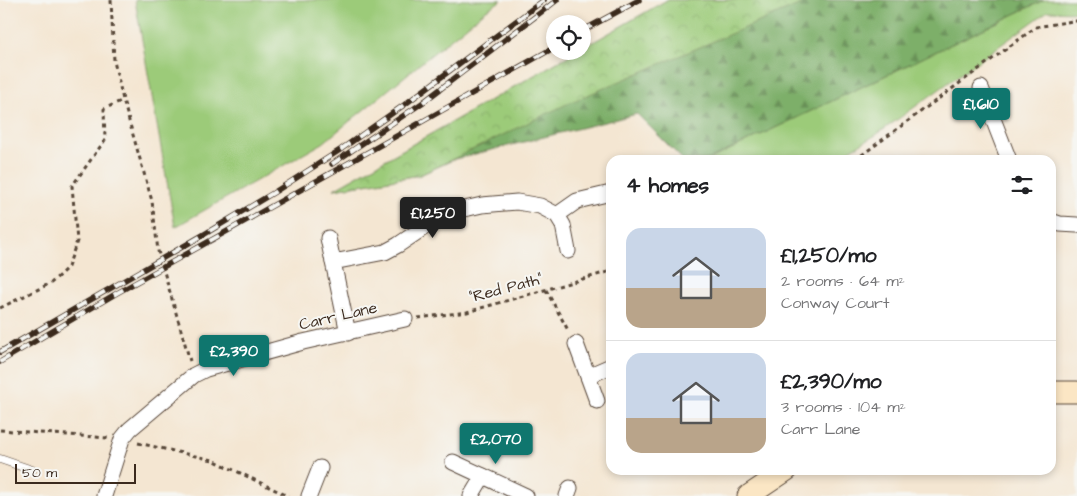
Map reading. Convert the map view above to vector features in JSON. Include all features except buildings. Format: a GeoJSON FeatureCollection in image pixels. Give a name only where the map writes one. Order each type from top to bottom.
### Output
{"type":"FeatureCollection","features":[{"type":"Feature","properties":{"kind":"street"},"geometry":{"type":"LineString","coordinates":[[981,88],[1007,155]]}},
{"type":"Feature","properties":{"kind":"street"},"geometry":{"type":"LineString","coordinates":[[557,214],[577,201],[606,194]]}},
{"type":"Feature","properties":{"kind":"street"},"geometry":{"type":"LineString","coordinates":[[333,262],[385,252],[438,218],[451,212],[482,205],[517,202],[540,206],[557,214],[563,225],[568,251]]}},
{"type":"Feature","properties":{"kind":"street"},"geometry":{"type":"LineString","coordinates":[[1056,223],[1077,225]]}},
{"type":"Feature","properties":{"kind":"street"},"geometry":{"type":"LineString","coordinates":[[328,238],[348,333]]}},
{"type":"Feature","properties":{"kind":"street","name":"Carr Lane"},"geometry":{"type":"LineString","coordinates":[[104,496],[122,439],[130,429],[194,376],[206,369],[253,355],[405,319]]}},
{"type":"Feature","properties":{"kind":"street"},"geometry":{"type":"LineString","coordinates":[[576,344],[597,400]]}},
{"type":"Feature","properties":{"kind":"street"},"geometry":{"type":"LineString","coordinates":[[588,376],[606,368]]}},
{"type":"Feature","properties":{"kind":"street"},"geometry":{"type":"LineString","coordinates":[[1056,392],[1077,392]]}},
{"type":"Feature","properties":{"kind":"street"},"geometry":{"type":"LineString","coordinates":[[453,462],[526,496]]}},
{"type":"Feature","properties":{"kind":"street"},"geometry":{"type":"LineString","coordinates":[[309,496],[320,468]]}},
{"type":"Feature","properties":{"kind":"street"},"geometry":{"type":"LineString","coordinates":[[748,496],[775,475]]}},
{"type":"Feature","properties":{"kind":"street"},"geometry":{"type":"LineString","coordinates":[[471,496],[482,476]]}},
{"type":"Feature","properties":{"kind":"lane"},"geometry":{"type":"LineString","coordinates":[[0,459],[32,470]]}},
{"type":"Feature","properties":{"kind":"path"},"geometry":{"type":"LineString","coordinates":[[110,0],[114,61],[123,100],[152,201],[162,268],[194,376]]}},
{"type":"Feature","properties":{"kind":"path"},"geometry":{"type":"LineString","coordinates":[[862,155],[1036,27],[1077,21]]}},
{"type":"Feature","properties":{"kind":"path"},"geometry":{"type":"LineString","coordinates":[[0,308],[51,283],[68,267],[77,241],[72,186],[105,140],[104,109],[123,100]]}},
{"type":"Feature","properties":{"kind":"path","name":"\"Red Path\""},"geometry":{"type":"LineString","coordinates":[[405,319],[467,312],[606,272]]}},
{"type":"Feature","properties":{"kind":"path"},"geometry":{"type":"LineString","coordinates":[[546,290],[576,344]]}},
{"type":"Feature","properties":{"kind":"path"},"geometry":{"type":"LineString","coordinates":[[0,430],[122,439],[213,460],[288,496]]}},
{"type":"Feature","properties":{"kind":"green space"},"geometry":{"type":"Polygon","coordinates":[[[135,0],[502,0],[485,11],[323,143],[175,227],[135,0]]]}},
{"type":"Feature","properties":{"kind":"green space"},"geometry":{"type":"Polygon","coordinates":[[[667,0],[1044,0],[718,155],[678,155],[637,114],[455,159],[420,175],[334,189],[561,60],[591,60],[591,43],[667,0]]]}},
{"type":"Feature","properties":{"kind":"green space"},"geometry":{"type":"Polygon","coordinates":[[[667,0],[810,0],[569,103],[420,175],[334,189],[561,60],[591,60],[591,43],[667,0]]]}},
{"type":"Feature","properties":{"kind":"green space"},"geometry":{"type":"Polygon","coordinates":[[[1044,0],[1077,0],[1077,12],[1048,11],[876,135],[842,155],[718,155],[1044,0]]]}},
{"type":"Feature","properties":{"kind":"railway"},"geometry":{"type":"LineString","coordinates":[[0,352],[203,235],[340,150],[404,105],[544,0]]}},
{"type":"Feature","properties":{"kind":"railway"},"geometry":{"type":"LineString","coordinates":[[332,164],[422,103],[557,0]]}},
{"type":"Feature","properties":{"kind":"railway"},"geometry":{"type":"LineString","coordinates":[[591,26],[639,0]]}},
{"type":"Feature","properties":{"kind":"railway"},"geometry":{"type":"LineString","coordinates":[[0,362],[117,293],[546,52]]}}]}
